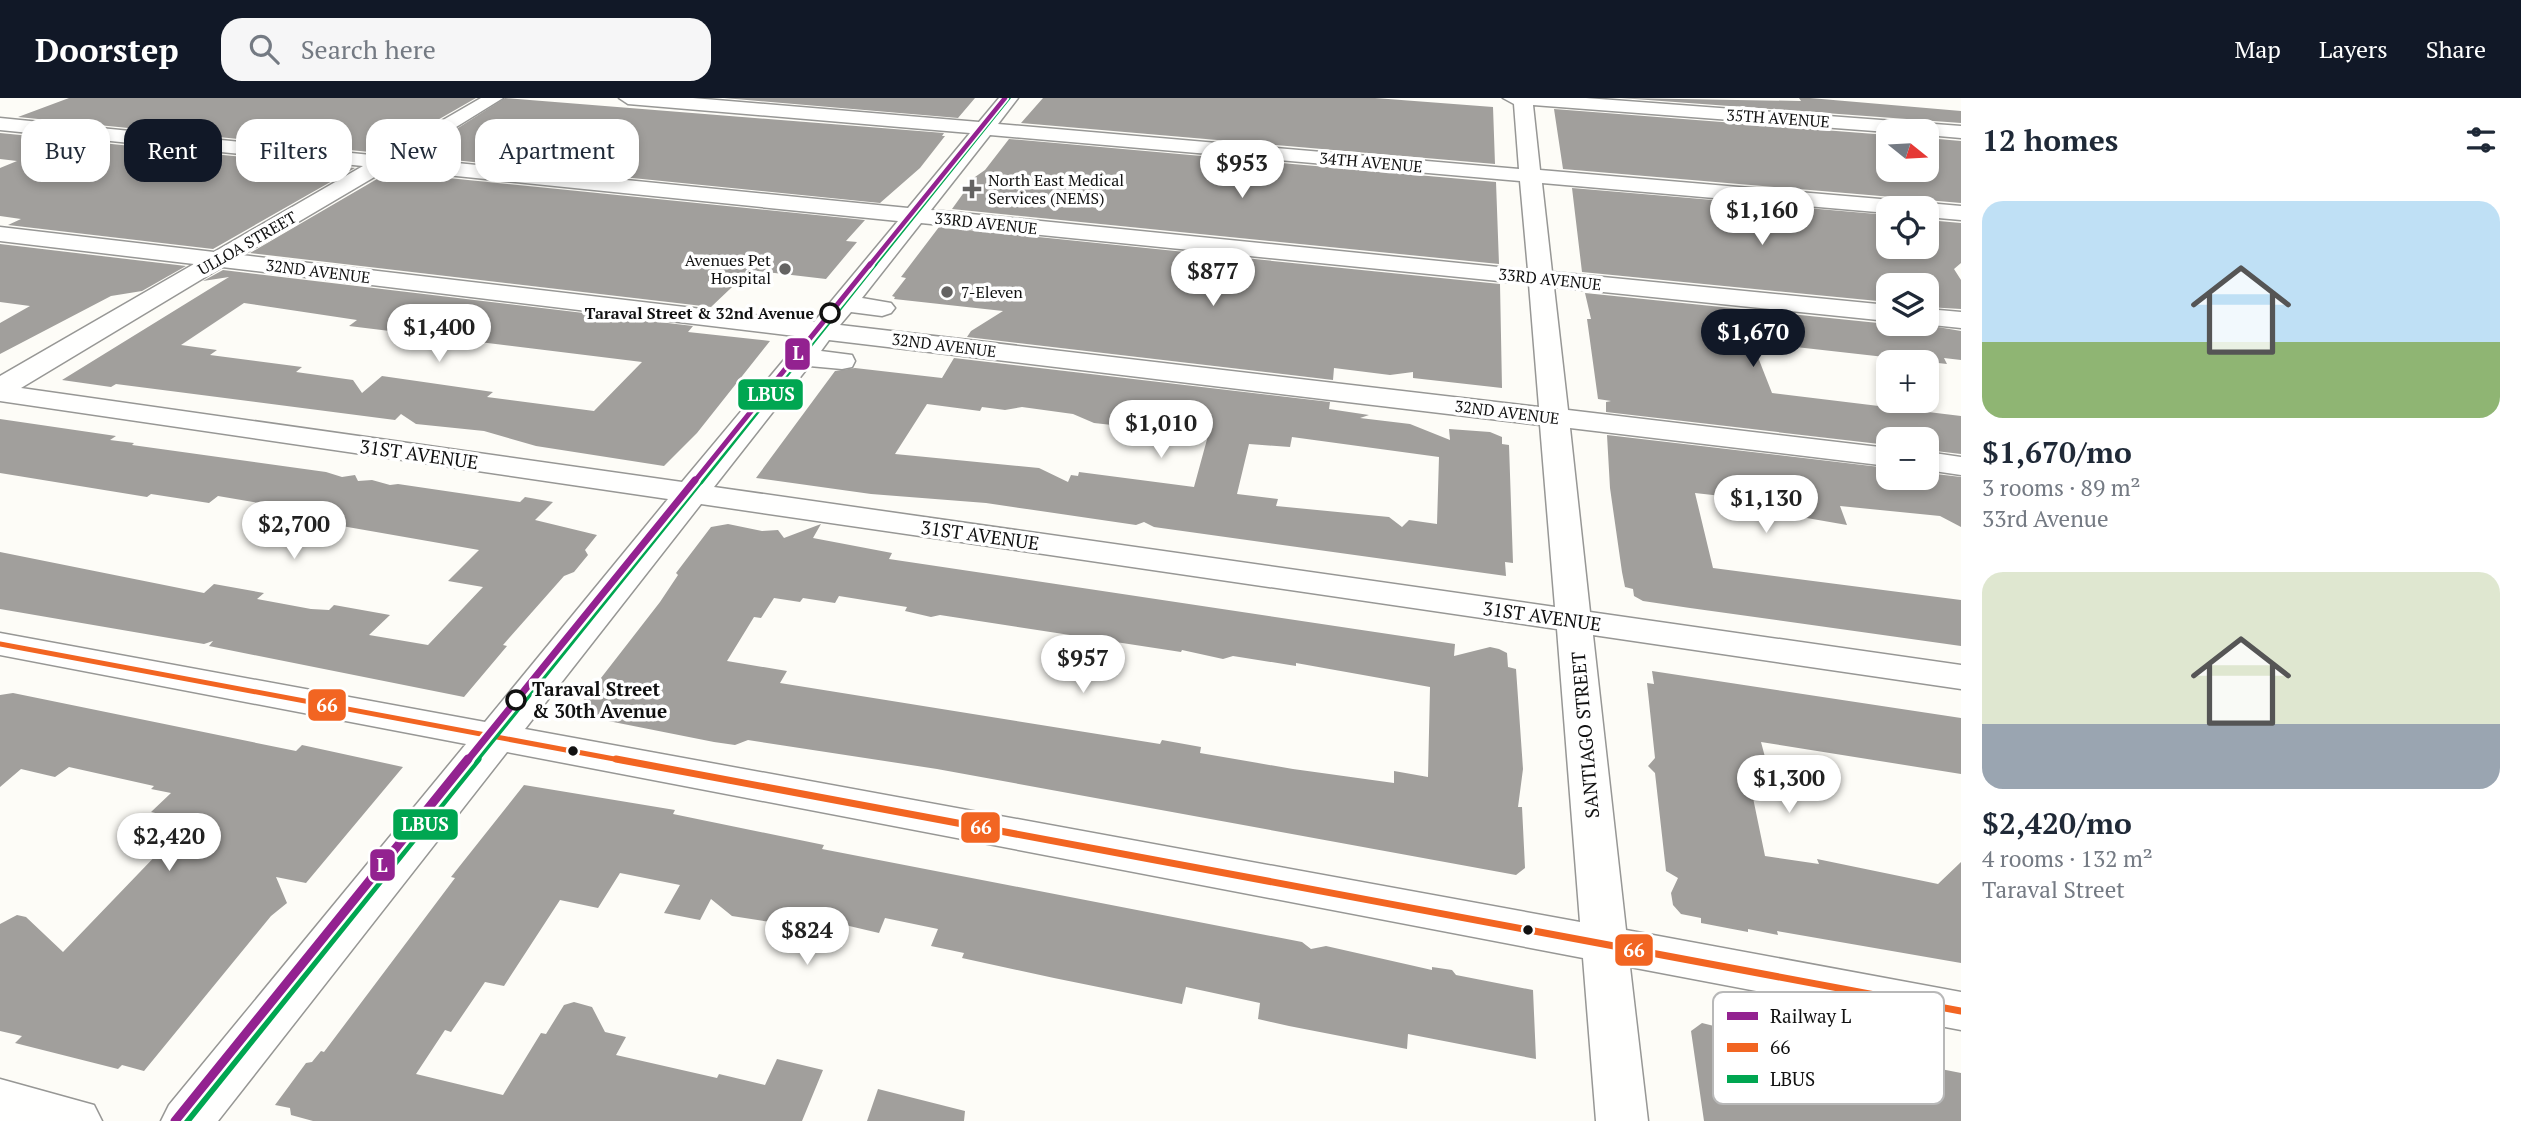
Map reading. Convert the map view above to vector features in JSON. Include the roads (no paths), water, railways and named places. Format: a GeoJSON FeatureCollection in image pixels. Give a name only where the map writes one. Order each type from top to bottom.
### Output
{"type":"FeatureCollection","features":[{"type":"Feature","properties":{"kind":"street","name":"ULLOA STREET"},"geometry":{"type":"LineString","coordinates":[[458,119],[494,98]]}},
{"type":"Feature","properties":{"kind":"street","name":"34TH AVENUE"},"geometry":{"type":"LineString","coordinates":[[628,98],[1876,206]]}},
{"type":"Feature","properties":{"kind":"street"},"geometry":{"type":"LineString","coordinates":[[187,1121],[1009,98]]}},
{"type":"Feature","properties":{"kind":"street","name":"35TH AVENUE"},"geometry":{"type":"LineString","coordinates":[[1512,98],[1961,132]]}},
{"type":"Feature","properties":{"kind":"street","name":"SANTIAGO STREET"},"geometry":{"type":"LineString","coordinates":[[1523,98],[1622,1121]]}},
{"type":"Feature","properties":{"kind":"street","name":"33RD AVENUE"},"geometry":{"type":"LineString","coordinates":[[0,124],[366,161]]}},
{"type":"Feature","properties":{"kind":"street","name":"33RD AVENUE"},"geometry":{"type":"LineString","coordinates":[[461,171],[1876,312]]}},
{"type":"Feature","properties":{"kind":"street","name":"ULLOA STREET"},"geometry":{"type":"LineString","coordinates":[[0,391],[366,174]]}},
{"type":"Feature","properties":{"kind":"street"},"geometry":{"type":"LineString","coordinates":[[1939,211],[1961,213]]}},
{"type":"Feature","properties":{"kind":"street","name":"32ND AVENUE"},"geometry":{"type":"LineString","coordinates":[[0,234],[1876,456]]}},
{"type":"Feature","properties":{"kind":"street"},"geometry":{"type":"LineString","coordinates":[[822,330],[882,308]]}},
{"type":"Feature","properties":{"kind":"street"},"geometry":{"type":"LineString","coordinates":[[1939,318],[1961,320]]}},
{"type":"Feature","properties":{"kind":"street"},"geometry":{"type":"LineString","coordinates":[[822,330],[842,361]]}},
{"type":"Feature","properties":{"kind":"street","name":"31ST AVENUE"},"geometry":{"type":"LineString","coordinates":[[0,391],[1961,677]]}},
{"type":"Feature","properties":{"kind":"street"},"geometry":{"type":"LineString","coordinates":[[1939,463],[1961,466]]}},
{"type":"Feature","properties":{"kind":"street"},"geometry":{"type":"LineString","coordinates":[[0,644],[1860,992]]}},
{"type":"Feature","properties":{"kind":"street"},"geometry":{"type":"LineString","coordinates":[[13,1110],[76,1121]]}},
{"type":"Feature","properties":{"kind":"rail line","name":"L"},"geometry":{"type":"LineString","coordinates":[[175,1121],[1005,98]]}},
{"type":"Feature","properties":{"kind":"place","name":"North East Medical Services (NEMS)"},"geometry":{"type":"Point","coordinates":[972,189]}},
{"type":"Feature","properties":{"kind":"place","name":"Avenues Pet Hospital"},"geometry":{"type":"Point","coordinates":[785,269]}},
{"type":"Feature","properties":{"kind":"place","name":"7-Eleven"},"geometry":{"type":"Point","coordinates":[947,292]}},
{"type":"Feature","properties":{"kind":"place","name":"Taraval Street & 32nd Avenue"},"geometry":{"type":"Point","coordinates":[830,313]}},
{"type":"Feature","properties":{"kind":"place","name":"Taraval Street & 30th Avenue"},"geometry":{"type":"Point","coordinates":[516,700]}}]}
